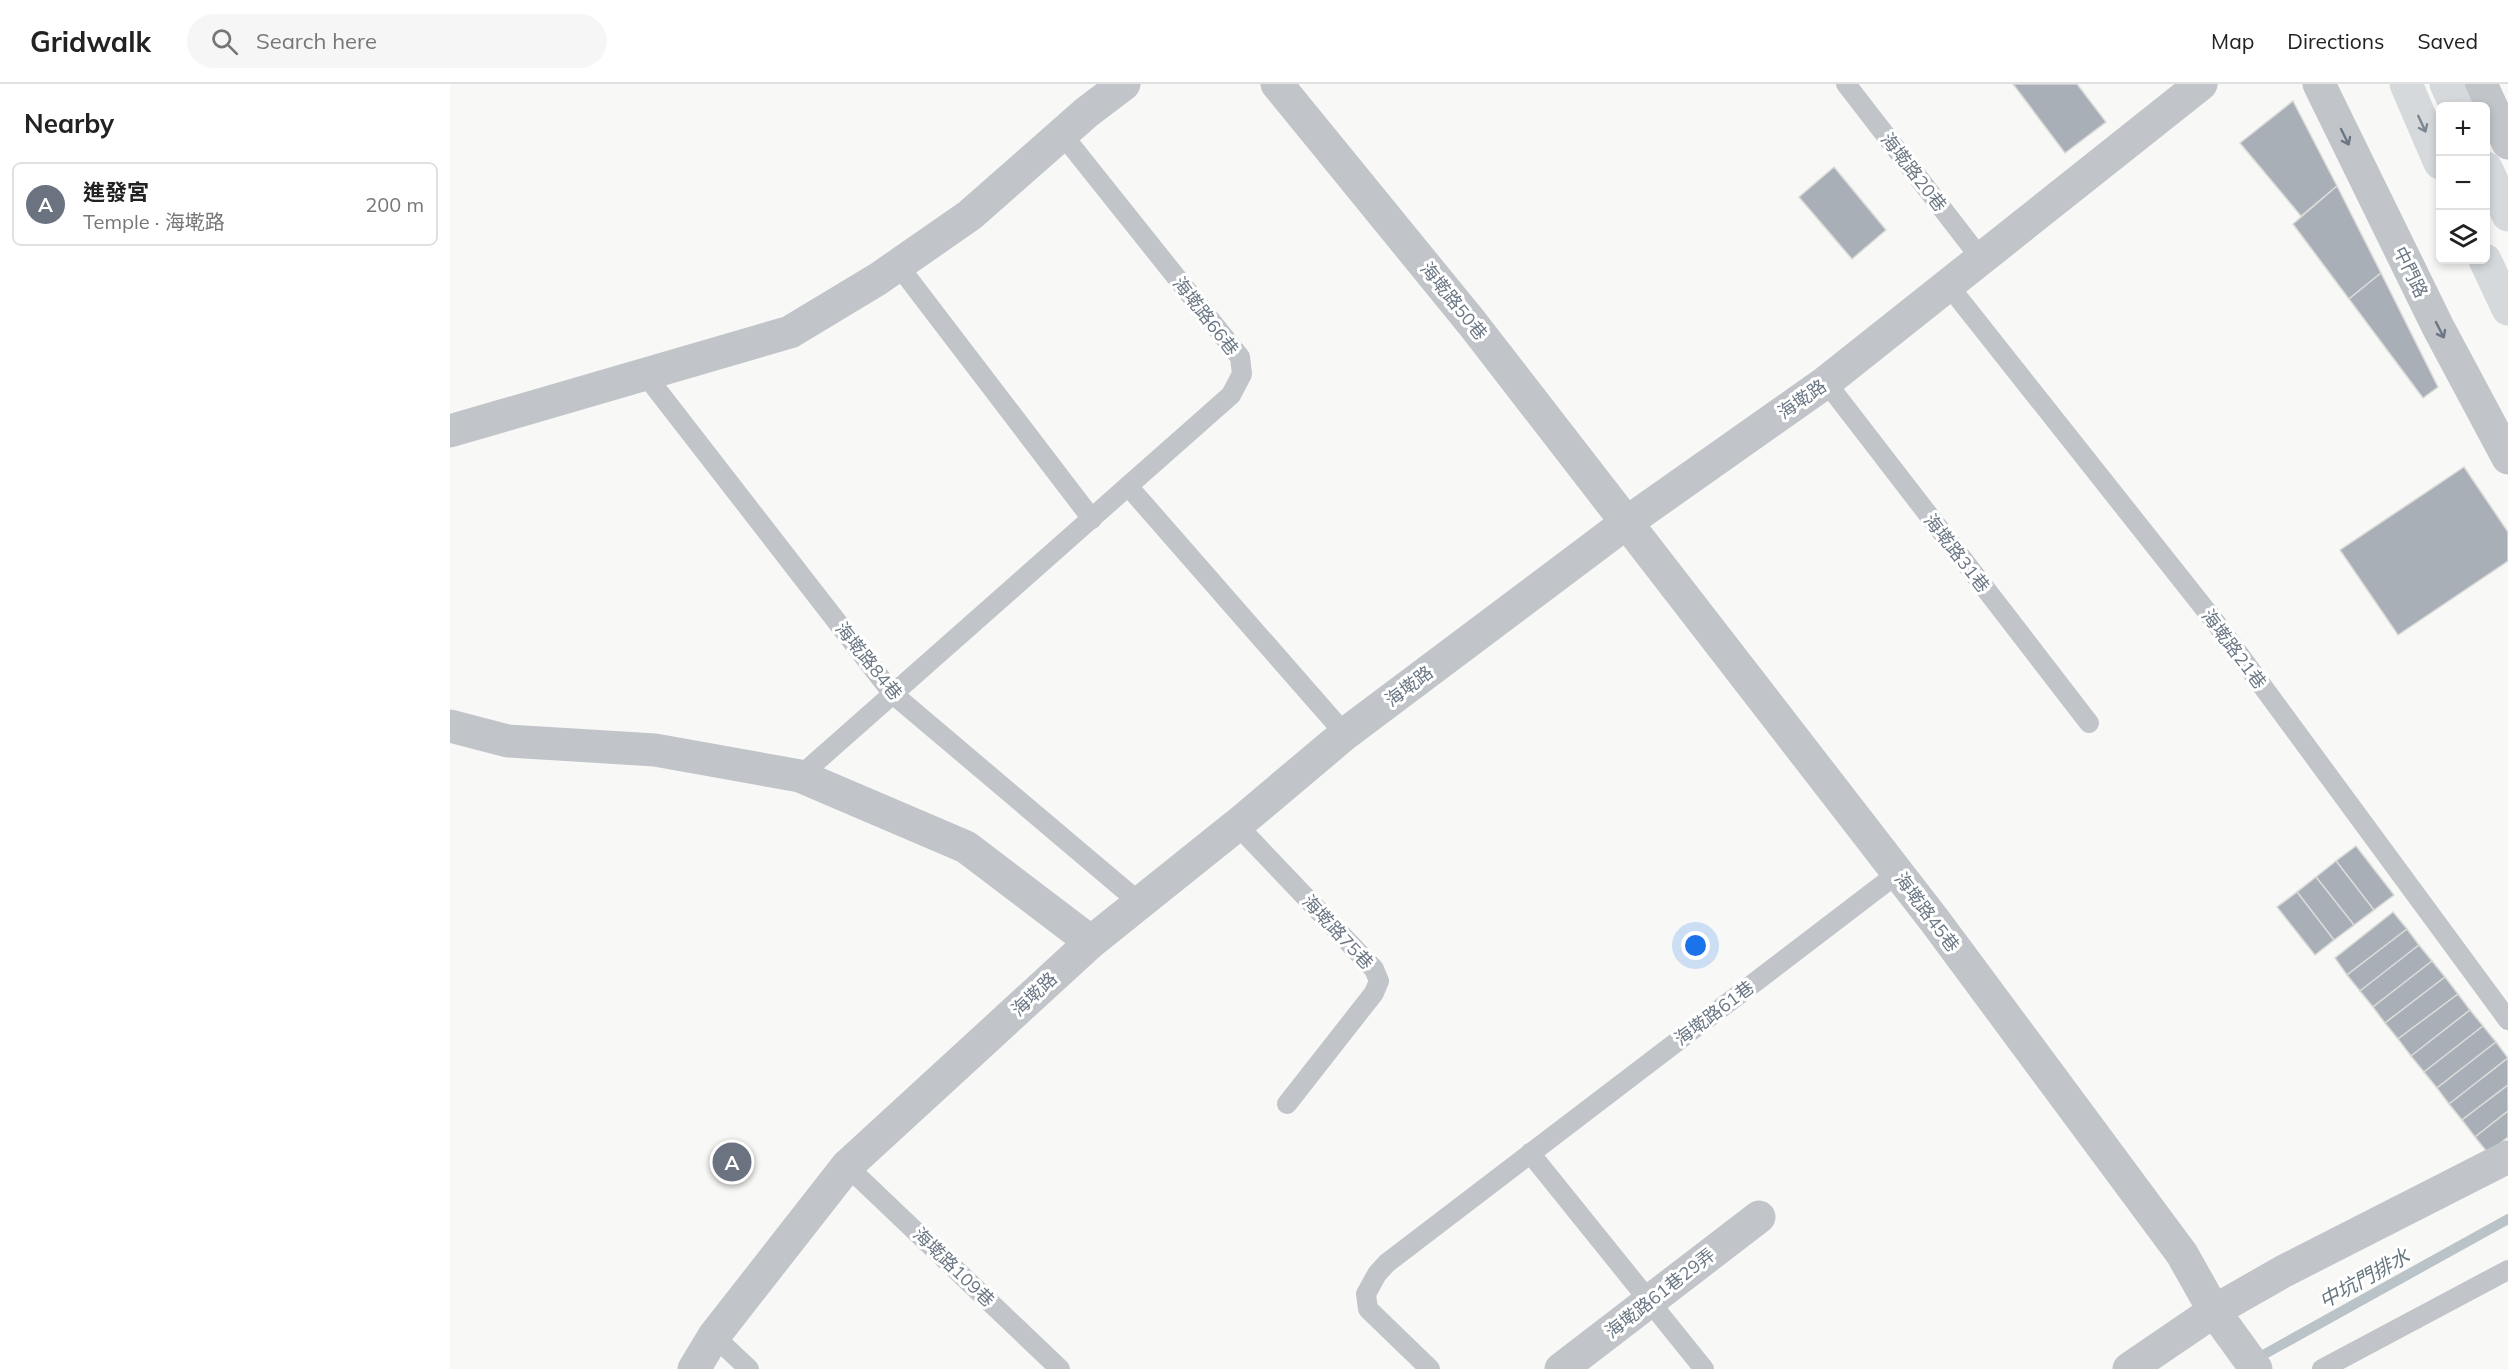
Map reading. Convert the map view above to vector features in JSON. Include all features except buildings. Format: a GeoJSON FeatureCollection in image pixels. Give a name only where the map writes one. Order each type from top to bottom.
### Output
{"type":"FeatureCollection","features":[{"type":"Feature","properties":{"kind":"main road"},"geometry":{"type":"LineString","coordinates":[[2406,84],[2437,156]]}},
{"type":"Feature","properties":{"kind":"main road"},"geometry":{"type":"LineString","coordinates":[[2446,84],[2454,102]]}},
{"type":"Feature","properties":{"kind":"main road"},"geometry":{"type":"LineString","coordinates":[[2490,177],[2508,215]]}},
{"type":"Feature","properties":{"kind":"main road"},"geometry":{"type":"LineString","coordinates":[[2487,264],[2508,309]]}},
{"type":"Feature","properties":{"kind":"street"},"geometry":{"type":"LineString","coordinates":[[450,431],[790,332],[898,265],[970,215],[1062,134],[1124,84]]}},
{"type":"Feature","properties":{"kind":"street","name":"海墘路50巷"},"geometry":{"type":"LineString","coordinates":[[1277,84],[1472,323],[1626,523]]}},
{"type":"Feature","properties":{"kind":"street","name":"海墘路"},"geometry":{"type":"LineString","coordinates":[[694,1369],[714,1336],[847,1166],[1091,942],[1237,825],[1345,734],[1626,523],[1826,382],[2201,84]]}},
{"type":"Feature","properties":{"kind":"street","name":"中門路"},"geometry":{"type":"LineString","coordinates":[[2319,84],[2438,327],[2508,458]]}},
{"type":"Feature","properties":{"kind":"street"},"geometry":{"type":"LineString","coordinates":[[2481,84],[2508,143]]}},
{"type":"Feature","properties":{"kind":"street","name":"海墘路45巷"},"geometry":{"type":"LineString","coordinates":[[1626,523],[1898,873],[2100,1141],[2175,1244],[2219,1318],[2256,1369]]}},
{"type":"Feature","properties":{"kind":"street"},"geometry":{"type":"LineString","coordinates":[[450,726],[508,741],[655,750],[800,776],[966,847],[1091,942]]}},
{"type":"Feature","properties":{"kind":"street"},"geometry":{"type":"LineString","coordinates":[[2129,1369],[2219,1318],[2284,1271],[2508,1157]]}},
{"type":"Feature","properties":{"kind":"street","name":"海墘路61巷29弄"},"geometry":{"type":"LineString","coordinates":[[1561,1369],[1759,1217]]}},
{"type":"Feature","properties":{"kind":"lane","name":"海墘路20巷"},"geometry":{"type":"LineString","coordinates":[[1846,84],[1982,260]]}},
{"type":"Feature","properties":{"kind":"lane","name":"海墘路66巷"},"geometry":{"type":"LineString","coordinates":[[800,776],[1232,395],[1242,374],[1240,357],[1062,134]]}},
{"type":"Feature","properties":{"kind":"lane"},"geometry":{"type":"LineString","coordinates":[[898,265],[1092,519]]}},
{"type":"Feature","properties":{"kind":"lane","name":"海墘路21巷"},"geometry":{"type":"LineString","coordinates":[[1949,286],[2216,623],[2508,1020]]}},
{"type":"Feature","properties":{"kind":"lane","name":"海墘路84巷"},"geometry":{"type":"LineString","coordinates":[[644,373],[893,694],[1140,903]]}},
{"type":"Feature","properties":{"kind":"lane","name":"海墘路31巷"},"geometry":{"type":"LineString","coordinates":[[1826,382],[2089,723]]}},
{"type":"Feature","properties":{"kind":"lane"},"geometry":{"type":"LineString","coordinates":[[1128,486],[1345,734]]}},
{"type":"Feature","properties":{"kind":"lane","name":"海墘路75巷"},"geometry":{"type":"LineString","coordinates":[[1237,825],[1374,969],[1379,981],[1374,993],[1287,1104]]}},
{"type":"Feature","properties":{"kind":"lane","name":"海墘路61巷"},"geometry":{"type":"LineString","coordinates":[[1430,1369],[1368,1309],[1366,1294],[1377,1274],[1387,1263],[1898,873]]}},
{"type":"Feature","properties":{"kind":"lane"},"geometry":{"type":"LineString","coordinates":[[1530,1153],[1704,1369]]}},
{"type":"Feature","properties":{"kind":"lane","name":"海墘路109巷"},"geometry":{"type":"LineString","coordinates":[[847,1166],[1060,1369]]}},
{"type":"Feature","properties":{"kind":"lane"},"geometry":{"type":"LineString","coordinates":[[2322,1369],[2508,1270]]}},
{"type":"Feature","properties":{"kind":"lane"},"geometry":{"type":"LineString","coordinates":[[714,1336],[749,1369]]}},
{"type":"Feature","properties":{"kind":"waterway","name":"中坑門排水"},"geometry":{"type":"LineString","coordinates":[[2254,1360],[2508,1219]]}},
{"type":"Feature","properties":{"kind":"place","name":"進發宮"},"geometry":{"type":"Point","coordinates":[732,1162]}}]}
